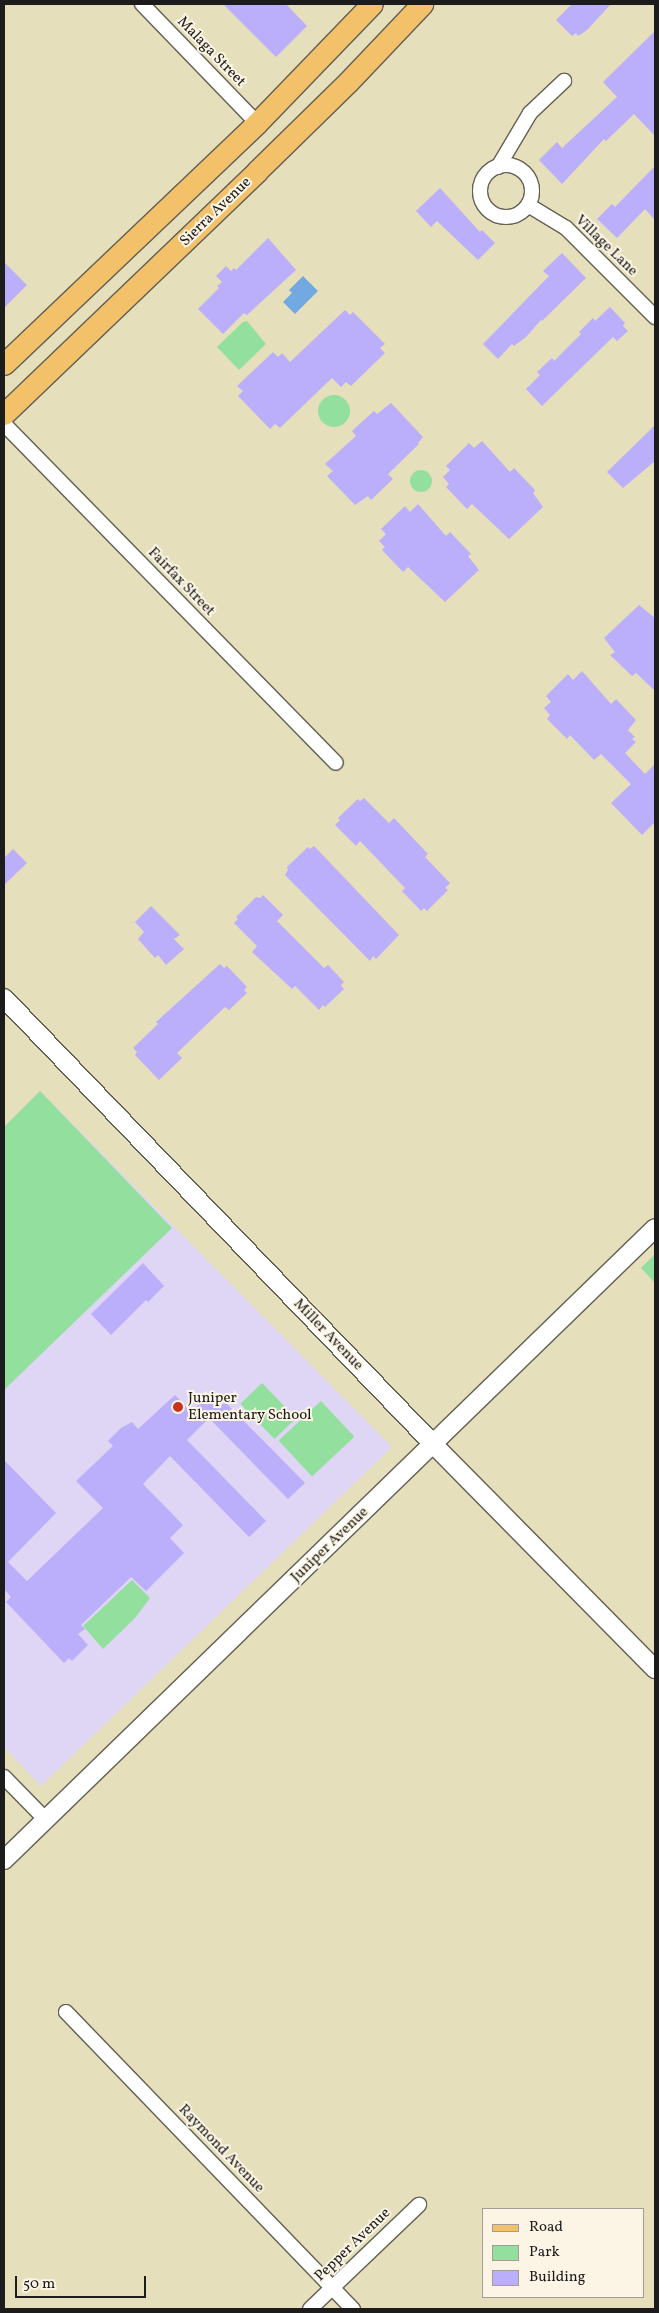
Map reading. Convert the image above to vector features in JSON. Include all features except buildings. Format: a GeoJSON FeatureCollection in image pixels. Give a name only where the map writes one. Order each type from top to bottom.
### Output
{"type":"FeatureCollection","features":[{"type":"Feature","properties":{"kind":"main road"},"geometry":{"type":"LineString","coordinates":[[4,364],[257,123],[372,4]]}},
{"type":"Feature","properties":{"kind":"main road","name":"Sierra Avenue"},"geometry":{"type":"LineString","coordinates":[[4,414],[278,151],[348,82],[422,4]]}},
{"type":"Feature","properties":{"kind":"street","name":"Malaga Street"},"geometry":{"type":"LineString","coordinates":[[142,4],[257,123]]}},
{"type":"Feature","properties":{"kind":"street"},"geometry":{"type":"LineString","coordinates":[[498,167],[514,166],[527,175],[532,190],[528,205],[516,215],[500,216],[486,207],[480,192],[482,184],[485,176],[498,167],[530,113],[564,81]]}},
{"type":"Feature","properties":{"kind":"street","name":"Village Lane"},"geometry":{"type":"LineString","coordinates":[[528,205],[566,228],[655,317]]}},
{"type":"Feature","properties":{"kind":"street","name":"Fairfax Street"},"geometry":{"type":"LineString","coordinates":[[4,424],[336,763]]}},
{"type":"Feature","properties":{"kind":"street","name":"Miller Avenue"},"geometry":{"type":"LineString","coordinates":[[4,998],[434,1445],[655,1669]]}},
{"type":"Feature","properties":{"kind":"street","name":"Juniper Avenue"},"geometry":{"type":"LineString","coordinates":[[4,1860],[434,1445],[655,1228]]}},
{"type":"Feature","properties":{"kind":"street"},"geometry":{"type":"LineString","coordinates":[[4,1777],[45,1819]]}},
{"type":"Feature","properties":{"kind":"street","name":"Raymond Avenue"},"geometry":{"type":"LineString","coordinates":[[66,2012],[354,2309]]}},
{"type":"Feature","properties":{"kind":"street","name":"Pepper Avenue"},"geometry":{"type":"LineString","coordinates":[[310,2309],[419,2205]]}},
{"type":"Feature","properties":{"kind":"shaded area","name":"Juniper Elementary School"},"geometry":{"type":"Polygon","coordinates":[[[40,1091],[392,1447],[41,1786],[4,1747],[4,1127],[40,1091]]]}},
{"type":"Feature","properties":{"kind":"green space"},"geometry":{"type":"Polygon","coordinates":[[[247,321],[266,344],[239,370],[217,347],[243,322],[247,321]]]}},
{"type":"Feature","properties":{"kind":"green space"},"geometry":{"type":"Polygon","coordinates":[[[334,395],[340,396],[345,400],[349,405],[349,417],[345,422],[340,426],[334,427],[328,426],[323,422],[319,417],[318,411],[319,405],[323,400],[328,396],[334,395]]]}},
{"type":"Feature","properties":{"kind":"green space"},"geometry":{"type":"Polygon","coordinates":[[[421,470],[431,477],[432,481],[425,491],[421,492],[411,485],[410,481],[417,471],[421,470]]]}},
{"type":"Feature","properties":{"kind":"green space"},"geometry":{"type":"Polygon","coordinates":[[[40,1091],[172,1228],[4,1390],[4,1127],[40,1091]]]}},
{"type":"Feature","properties":{"kind":"green space"},"geometry":{"type":"Polygon","coordinates":[[[655,1254],[655,1283],[641,1268],[655,1254]]]}},
{"type":"Feature","properties":{"kind":"green space"},"geometry":{"type":"Polygon","coordinates":[[[262,1383],[296,1418],[274,1439],[240,1404],[262,1383]]]}},
{"type":"Feature","properties":{"kind":"green space"},"geometry":{"type":"Polygon","coordinates":[[[321,1401],[354,1437],[312,1476],[279,1441],[321,1401]]]}},
{"type":"Feature","properties":{"kind":"green space"},"geometry":{"type":"Polygon","coordinates":[[[132,1580],[150,1598],[135,1618],[103,1649],[83,1626],[132,1580]]]}},
{"type":"Feature","properties":{"kind":"water"},"geometry":{"type":"Polygon","coordinates":[[[303,276],[318,291],[295,314],[283,302],[292,293],[289,290],[303,276]]]}},
{"type":"Feature","properties":{"kind":"place","name":"Juniper Elementary School"},"geometry":{"type":"Point","coordinates":[178,1407]}}]}
